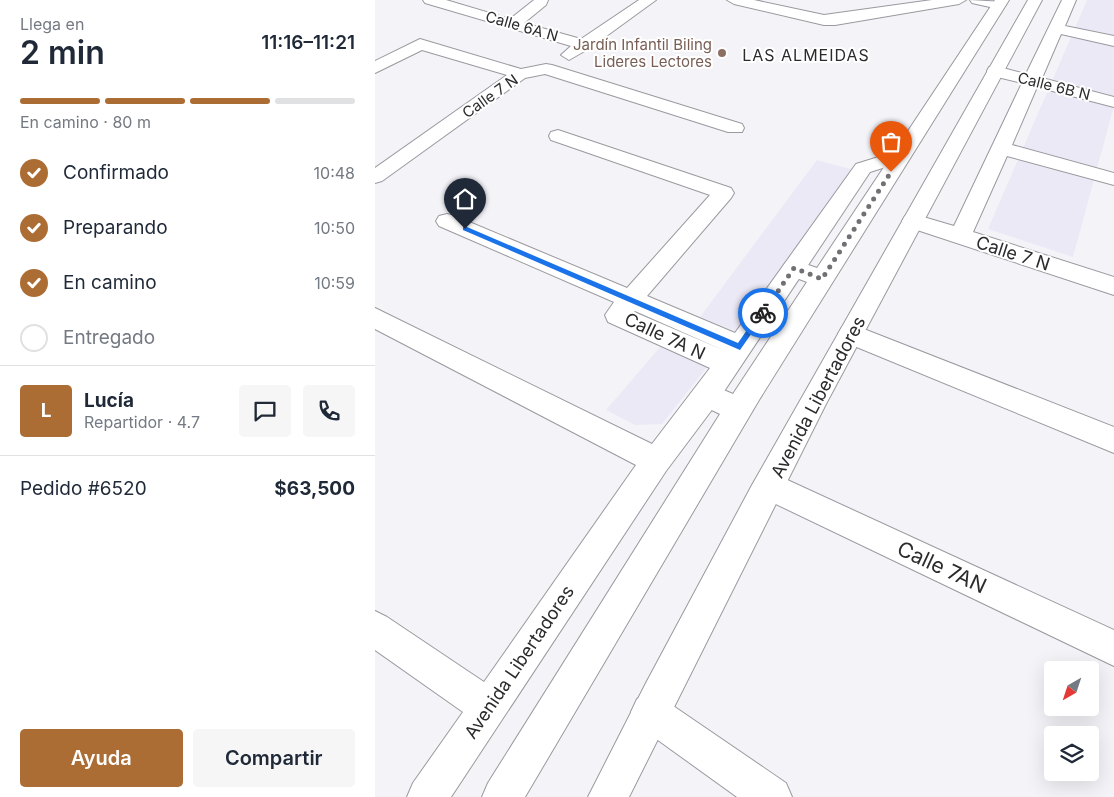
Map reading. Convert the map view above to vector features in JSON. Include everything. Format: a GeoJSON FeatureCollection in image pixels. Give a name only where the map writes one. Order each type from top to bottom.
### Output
{"type":"FeatureCollection","features":[{"type":"Feature","properties":{"kind":"street","name":"Calle 6A N"},"geometry":{"type":"LineString","coordinates":[[430,0],[584,45]]}},
{"type":"Feature","properties":{"kind":"street"},"geometry":{"type":"LineString","coordinates":[[514,23],[541,2],[541,0]]}},
{"type":"Feature","properties":{"kind":"street"},"geometry":{"type":"LineString","coordinates":[[546,69],[649,0]]}},
{"type":"Feature","properties":{"kind":"street"},"geometry":{"type":"LineString","coordinates":[[734,0],[824,20],[835,20],[959,0]]}},
{"type":"Feature","properties":{"kind":"street"},"geometry":{"type":"LineString","coordinates":[[835,20],[855,0]]}},
{"type":"Feature","properties":{"kind":"street"},"geometry":{"type":"LineString","coordinates":[[502,797],[738,410],[1000,2],[977,0]]}},
{"type":"Feature","properties":{"kind":"street","name":"Avenida Libertadores"},"geometry":{"type":"LineString","coordinates":[[608,797],[650,712],[851,334],[1035,0]]}},
{"type":"Feature","properties":{"kind":"street"},"geometry":{"type":"LineString","coordinates":[[960,236],[1069,0]]}},
{"type":"Feature","properties":{"kind":"street"},"geometry":{"type":"LineString","coordinates":[[1055,28],[1114,41]]}},
{"type":"Feature","properties":{"kind":"street"},"geometry":{"type":"LineString","coordinates":[[375,68],[420,44],[520,74]]}},
{"type":"Feature","properties":{"kind":"street","name":"Calle 7 N"},"geometry":{"type":"LineString","coordinates":[[375,177],[520,74],[546,69],[735,128]]}},
{"type":"Feature","properties":{"kind":"street","name":"Calle 6B N"},"geometry":{"type":"LineString","coordinates":[[995,71],[1114,102]]}},
{"type":"Feature","properties":{"kind":"street"},"geometry":{"type":"LineString","coordinates":[[559,136],[725,193],[629,300]]}},
{"type":"Feature","properties":{"kind":"street"},"geometry":{"type":"LineString","coordinates":[[1000,148],[1114,179]]}},
{"type":"Feature","properties":{"kind":"street","name":"Avenida Libertadores"},"geometry":{"type":"LineString","coordinates":[[427,797],[656,461],[707,395],[863,168],[901,156]]}},
{"type":"Feature","properties":{"kind":"street","name":"Calle 7A N"},"geometry":{"type":"LineString","coordinates":[[447,221],[629,300],[617,315],[734,355]]}},
{"type":"Feature","properties":{"kind":"street","name":"Calle 7 N"},"geometry":{"type":"LineString","coordinates":[[913,221],[1114,286]]}},
{"type":"Feature","properties":{"kind":"street"},"geometry":{"type":"LineString","coordinates":[[794,268],[822,279]]}},
{"type":"Feature","properties":{"kind":"street"},"geometry":{"type":"LineString","coordinates":[[375,318],[656,461]]}},
{"type":"Feature","properties":{"kind":"street"},"geometry":{"type":"LineString","coordinates":[[851,334],[1114,440]]}},
{"type":"Feature","properties":{"kind":"street"},"geometry":{"type":"LineString","coordinates":[[707,395],[738,410]]}},
{"type":"Feature","properties":{"kind":"street","name":"Calle 7AN"},"geometry":{"type":"LineString","coordinates":[[770,486],[1114,648]]}},
{"type":"Feature","properties":{"kind":"street"},"geometry":{"type":"LineString","coordinates":[[375,629],[488,707]]}},
{"type":"Feature","properties":{"kind":"street"},"geometry":{"type":"LineString","coordinates":[[650,712],[772,797]]}},
{"type":"Feature","properties":{"kind":"shaded area"},"geometry":{"type":"Polygon","coordinates":[[[1087,0],[1114,0],[1114,106],[1073,257],[988,229],[1087,0]]]}},
{"type":"Feature","properties":{"kind":"shaded area"},"geometry":{"type":"Polygon","coordinates":[[[817,160],[854,170],[738,332],[700,317],[817,160]]]}},
{"type":"Feature","properties":{"kind":"shaded area"},"geometry":{"type":"Polygon","coordinates":[[[662,345],[707,367],[662,424],[635,425],[606,410],[662,345]]]}},
{"type":"Feature","properties":{"kind":"way so far"},"geometry":{"type":"LineString","coordinates":[[763,313],[794,268],[822,279],[891,172]]}},
{"type":"Feature","properties":{"kind":"place","name":"Jardín Infantil Biling Lideres Lectores"},"geometry":{"type":"Point","coordinates":[722,53]}},
{"type":"Feature","properties":{"kind":"district","name":"LAS ALMEIDAS"},"geometry":{"type":"Point","coordinates":[806,55]}},
{"type":"Feature","properties":{"kind":"route"},"geometry":{"type":"LineString","coordinates":[[465,229],[740,346],[763,313]]}}]}
